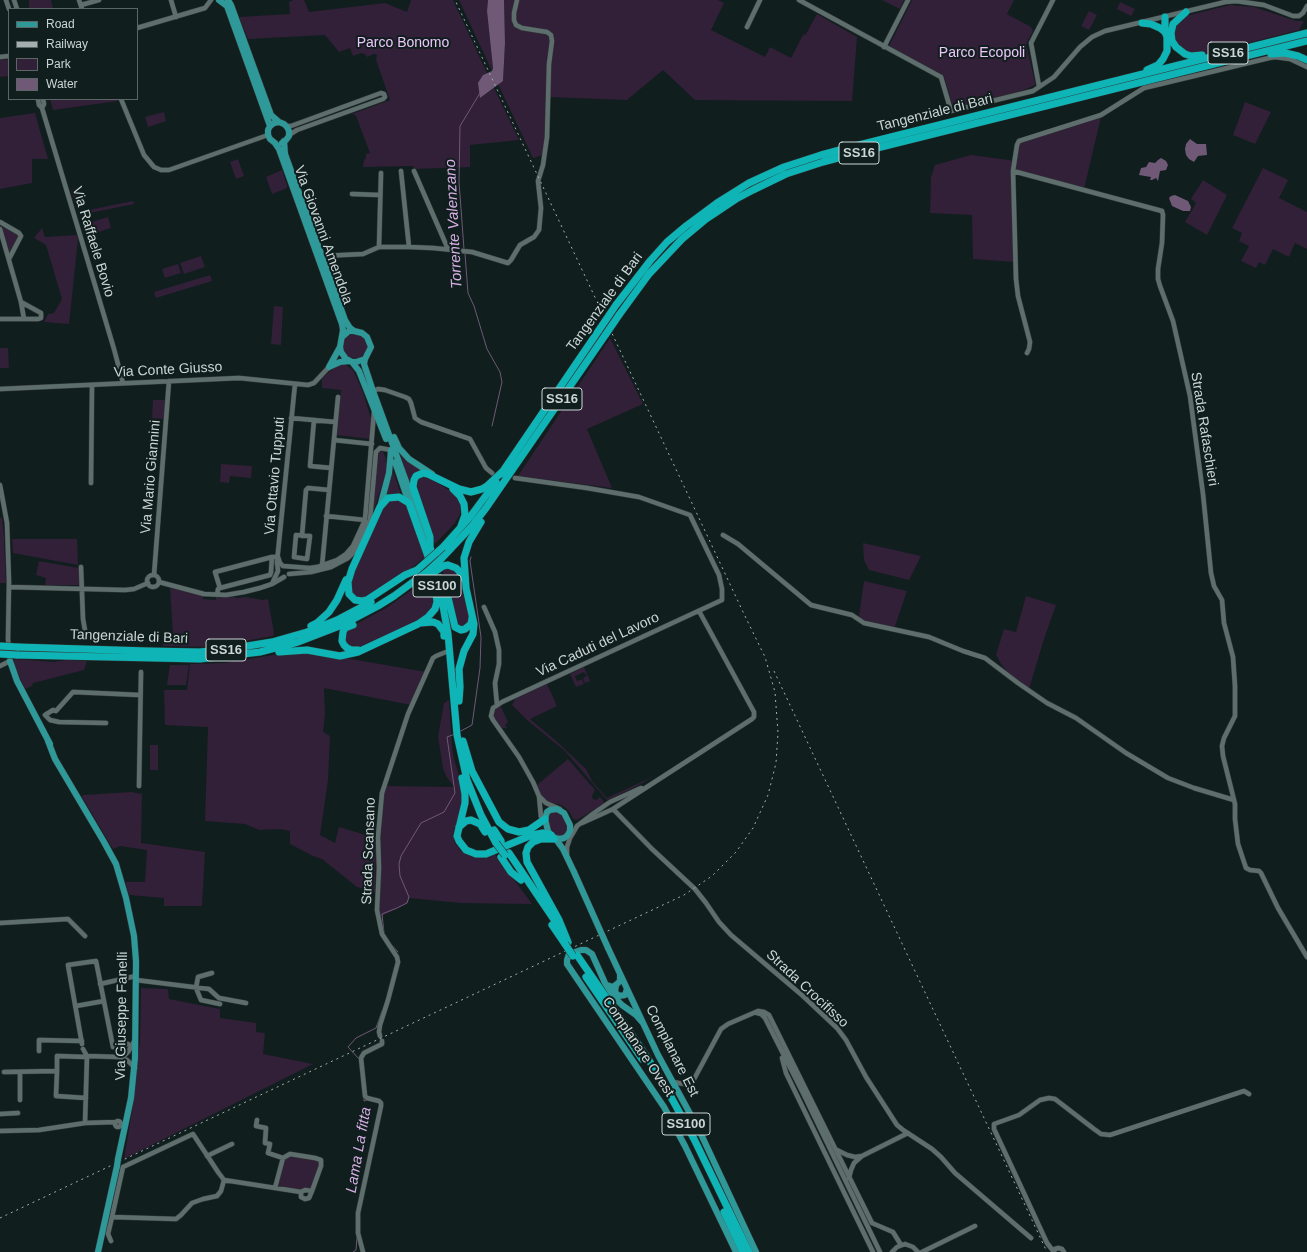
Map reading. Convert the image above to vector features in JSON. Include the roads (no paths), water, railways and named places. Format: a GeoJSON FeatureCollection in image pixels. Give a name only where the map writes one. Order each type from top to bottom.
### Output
{"type":"FeatureCollection","features":[{"type":"Feature","properties":{"kind":"highway"},"geometry":{"type":"LineString","coordinates":[[1168,30],[1178,18],[1186,12]]}},
{"type":"Feature","properties":{"kind":"highway"},"geometry":{"type":"LineString","coordinates":[[1138,75],[1158,65],[1167,51],[1169,22],[1165,17]]}},
{"type":"Feature","properties":{"kind":"highway"},"geometry":{"type":"LineString","coordinates":[[1142,23],[1168,30]]}},
{"type":"Feature","properties":{"kind":"highway"},"geometry":{"type":"LineString","coordinates":[[1168,30],[1176,47],[1181,52],[1191,56],[1280,52],[1298,56],[1307,60]]}},
{"type":"Feature","properties":{"kind":"highway","name":"Tangenziale di Bari"},"geometry":{"type":"LineString","coordinates":[[0,646],[222,654],[260,652],[298,642],[342,625],[378,606],[408,586],[433,575],[472,526],[504,482],[648,274],[682,239],[706,219],[736,199],[786,174],[823,162],[1241,53],[1307,33]]}},
{"type":"Feature","properties":{"kind":"highway","name":"Tangenziale di Bari"},"geometry":{"type":"LineString","coordinates":[[0,654],[200,660],[272,642],[320,627],[353,612],[377,599],[418,570],[443,547],[470,518],[616,305],[667,242],[717,202],[784,167],[821,155],[1138,75],[1241,53],[1307,41]]}},
{"type":"Feature","properties":{"kind":"highway"},"geometry":{"type":"LineString","coordinates":[[434,476],[465,491],[477,491],[487,486],[503,471]]}},
{"type":"Feature","properties":{"kind":"highway","name":"SS100"},"geometry":{"type":"LineString","coordinates":[[434,476],[423,473],[419,474],[413,483],[416,498],[430,537],[433,575],[446,627],[455,710],[466,760],[476,792],[497,843]]}},
{"type":"Feature","properties":{"kind":"highway"},"geometry":{"type":"LineString","coordinates":[[459,701],[459,669],[464,651],[473,634],[474,624],[466,588],[464,566],[466,550],[468,542],[496,502],[504,482]]}},
{"type":"Feature","properties":{"kind":"highway"},"geometry":{"type":"LineString","coordinates":[[450,485],[460,496],[465,509],[462,524],[456,533]]}},
{"type":"Feature","properties":{"kind":"highway"},"geometry":{"type":"LineString","coordinates":[[222,654],[317,623],[334,605],[380,506],[385,500],[396,497],[402,498],[409,503]]}},
{"type":"Feature","properties":{"kind":"highway","name":"SS100"},"geometry":{"type":"LineString","coordinates":[[409,503],[449,617],[454,645],[461,738],[472,771],[499,822],[508,829],[519,832],[529,830],[542,819]]}},
{"type":"Feature","properties":{"kind":"highway"},"geometry":{"type":"LineString","coordinates":[[442,562],[459,571],[466,588]]}},
{"type":"Feature","properties":{"kind":"highway"},"geometry":{"type":"LineString","coordinates":[[352,569],[348,582],[349,594],[354,600],[362,601],[377,594],[405,575],[418,570]]}},
{"type":"Feature","properties":{"kind":"highway"},"geometry":{"type":"LineString","coordinates":[[433,575],[446,589],[455,627],[461,630],[466,629],[471,624],[472,618]]}},
{"type":"Feature","properties":{"kind":"highway"},"geometry":{"type":"LineString","coordinates":[[222,654],[238,660],[296,650],[316,651],[332,655],[348,655],[358,652],[418,624],[428,617],[435,609],[436,596],[433,575]]}},
{"type":"Feature","properties":{"kind":"highway"},"geometry":{"type":"LineString","coordinates":[[368,647],[357,650],[347,648],[342,641],[343,632],[346,628],[372,614],[378,606]]}},
{"type":"Feature","properties":{"kind":"highway"},"geometry":{"type":"LineString","coordinates":[[418,624],[433,622],[441,627],[444,632],[446,652],[452,673]]}},
{"type":"Feature","properties":{"kind":"highway","name":"SS100"},"geometry":{"type":"LineString","coordinates":[[457,831],[464,810],[465,794],[457,754],[461,738]]}},
{"type":"Feature","properties":{"kind":"highway"},"geometry":{"type":"LineString","coordinates":[[532,835],[540,828],[542,819]]}},
{"type":"Feature","properties":{"kind":"highway","name":"SS100"},"geometry":{"type":"LineString","coordinates":[[457,831],[461,824],[466,821],[476,822],[483,828],[497,843],[567,943],[669,1101],[691,1143],[743,1252]]}},
{"type":"Feature","properties":{"kind":"highway"},"geometry":{"type":"LineString","coordinates":[[457,831],[457,836],[462,846],[471,852],[482,855],[491,853],[532,835],[543,833],[553,837]]}},
{"type":"Feature","properties":{"kind":"highway","name":"SS100"},"geometry":{"type":"LineString","coordinates":[[553,837],[533,842],[528,847],[526,862],[559,920],[567,943]]}},
{"type":"Feature","properties":{"kind":"highway","name":"SS100"},"geometry":{"type":"LineString","coordinates":[[505,855],[512,872],[521,880],[567,943]]}},
{"type":"Feature","properties":{"kind":"highway","name":"SS100"},"geometry":{"type":"LineString","coordinates":[[575,956],[647,1057],[671,1097],[694,1140],[749,1252]]}},
{"type":"Feature","properties":{"kind":"main road"},"geometry":{"type":"LineString","coordinates":[[219,0],[227,6],[270,126],[268,135]]}},
{"type":"Feature","properties":{"kind":"main road"},"geometry":{"type":"LineString","coordinates":[[228,0],[271,115],[286,126],[289,131],[289,135],[284,142],[275,143]]}},
{"type":"Feature","properties":{"kind":"main road"},"geometry":{"type":"LineString","coordinates":[[270,126],[279,122]]}},
{"type":"Feature","properties":{"kind":"main road","name":"Via Giovanni Amendola"},"geometry":{"type":"LineString","coordinates":[[268,135],[279,149],[342,324],[340,347],[329,367]]}},
{"type":"Feature","properties":{"kind":"main road","name":"Via Giovanni Amendola"},"geometry":{"type":"LineString","coordinates":[[284,142],[285,154],[345,320],[350,328],[365,335],[369,340],[370,350],[365,359]]}},
{"type":"Feature","properties":{"kind":"main road"},"geometry":{"type":"LineString","coordinates":[[342,337],[349,331],[354,331]]}},
{"type":"Feature","properties":{"kind":"main road"},"geometry":{"type":"LineString","coordinates":[[340,347],[343,356],[351,361]]}},
{"type":"Feature","properties":{"kind":"main road"},"geometry":{"type":"LineString","coordinates":[[329,367],[340,362],[361,361],[365,359]]}},
{"type":"Feature","properties":{"kind":"main road","name":"SS100"},"geometry":{"type":"LineString","coordinates":[[365,359],[364,364],[373,391],[430,548]]}},
{"type":"Feature","properties":{"kind":"main road","name":"SS100"},"geometry":{"type":"LineString","coordinates":[[351,361],[359,371],[391,450],[409,503]]}},
{"type":"Feature","properties":{"kind":"main road"},"geometry":{"type":"LineString","coordinates":[[381,412],[404,455],[434,476]]}},
{"type":"Feature","properties":{"kind":"main road"},"geometry":{"type":"LineString","coordinates":[[380,506],[389,474],[391,450]]}},
{"type":"Feature","properties":{"kind":"main road","name":"Via Giuseppe Fanelli"},"geometry":{"type":"LineString","coordinates":[[10,661],[17,681],[54,750],[62,770],[116,864],[126,898],[134,936],[136,978],[135,1068],[127,1120],[98,1252]]}},
{"type":"Feature","properties":{"kind":"main road"},"geometry":{"type":"LineString","coordinates":[[550,810],[561,810],[569,821],[570,831],[568,836],[560,839],[553,837],[542,819],[550,810]]}},
{"type":"Feature","properties":{"kind":"main road","name":"Complanare Est"},"geometry":{"type":"LineString","coordinates":[[553,837],[574,872],[643,1023],[700,1132],[756,1252]]}},
{"type":"Feature","properties":{"kind":"main road","name":"Complanare Ovest"},"geometry":{"type":"LineString","coordinates":[[643,1023],[636,1015],[617,1001],[606,985],[595,958],[590,951],[577,951],[567,957],[568,964],[664,1107],[685,1146],[736,1252]]}},
{"type":"Feature","properties":{"kind":"main road","name":"Complanare Ovest"},"geometry":{"type":"LineString","coordinates":[[606,985],[616,986],[620,981],[619,971]]}},
{"type":"Feature","properties":{"kind":"main road"},"geometry":{"type":"LineString","coordinates":[[616,986],[615,992],[619,996],[625,995],[627,989]]}},
{"type":"Feature","properties":{"kind":"street"},"geometry":{"type":"LineString","coordinates":[[81,5],[99,0]]}},
{"type":"Feature","properties":{"kind":"street"},"geometry":{"type":"LineString","coordinates":[[171,0],[176,17]]}},
{"type":"Feature","properties":{"kind":"street"},"geometry":{"type":"LineString","coordinates":[[138,28],[205,8],[211,0]]}},
{"type":"Feature","properties":{"kind":"street"},"geometry":{"type":"LineString","coordinates":[[322,256],[363,254],[379,247],[409,247],[472,252],[508,263],[512,260],[520,245],[534,237],[538,230],[541,208],[538,181],[544,165],[547,137],[549,64],[552,41],[551,35],[547,32],[522,28],[516,25],[514,13],[517,0]]}},
{"type":"Feature","properties":{"kind":"street"},"geometry":{"type":"LineString","coordinates":[[747,27],[760,0]]}},
{"type":"Feature","properties":{"kind":"street"},"geometry":{"type":"LineString","coordinates":[[799,0],[941,77],[951,111],[1033,91],[1054,77],[1080,47],[1092,37],[1105,31],[1236,0],[1264,5],[1293,16],[1299,16],[1303,13],[1307,6]]}},
{"type":"Feature","properties":{"kind":"street"},"geometry":{"type":"LineString","coordinates":[[884,47],[908,0]]}},
{"type":"Feature","properties":{"kind":"street"},"geometry":{"type":"LineString","coordinates":[[1040,86],[1030,43],[1052,0]]}},
{"type":"Feature","properties":{"kind":"street"},"geometry":{"type":"LineString","coordinates":[[1027,353],[1030,349],[1030,342],[1018,296],[1016,279],[1013,171],[1018,142],[1101,115],[1144,88],[1275,57],[1290,59],[1307,67]]}},
{"type":"Feature","properties":{"kind":"street"},"geometry":{"type":"LineString","coordinates":[[286,126],[291,126],[381,93],[384,94],[385,97],[297,130],[289,135]]}},
{"type":"Feature","properties":{"kind":"street","name":"Via Raffaele Bovio"},"geometry":{"type":"LineString","coordinates":[[38,100],[39,105],[42,108],[114,348],[123,383]]}},
{"type":"Feature","properties":{"kind":"street","name":"Via Raffaele Bovio"},"geometry":{"type":"LineString","coordinates":[[42,108],[44,104],[43,100]]}},
{"type":"Feature","properties":{"kind":"street"},"geometry":{"type":"LineString","coordinates":[[121,100],[144,154],[151,164],[159,170],[169,170],[268,135]]}},
{"type":"Feature","properties":{"kind":"street","name":"Strada Rafaschieri"},"geometry":{"type":"LineString","coordinates":[[1013,171],[1162,211],[1164,215],[1158,278],[1173,321],[1189,390],[1212,577],[1214,586],[1222,600],[1224,624],[1233,657],[1235,716],[1224,738],[1222,746],[1234,800],[1238,844],[1246,868],[1250,870],[1260,870],[1278,908],[1307,957]]}},
{"type":"Feature","properties":{"kind":"street"},"geometry":{"type":"LineString","coordinates":[[401,172],[409,247]]}},
{"type":"Feature","properties":{"kind":"street"},"geometry":{"type":"LineString","coordinates":[[414,172],[448,249]]}},
{"type":"Feature","properties":{"kind":"street"},"geometry":{"type":"LineString","coordinates":[[379,247],[381,173]]}},
{"type":"Feature","properties":{"kind":"street"},"geometry":{"type":"LineString","coordinates":[[352,194],[380,194]]}},
{"type":"Feature","properties":{"kind":"street"},"geometry":{"type":"LineString","coordinates":[[0,222],[19,233],[21,236],[9,259]]}},
{"type":"Feature","properties":{"kind":"street"},"geometry":{"type":"LineString","coordinates":[[0,229],[21,302],[24,319]]}},
{"type":"Feature","properties":{"kind":"street"},"geometry":{"type":"LineString","coordinates":[[0,319],[39,319],[42,316],[41,313],[21,302]]}},
{"type":"Feature","properties":{"kind":"street"},"geometry":{"type":"LineString","coordinates":[[22,309],[29,306]]}},
{"type":"Feature","properties":{"kind":"street","name":"Via Conte Giusso"},"geometry":{"type":"LineString","coordinates":[[0,389],[239,378],[308,385],[314,383],[329,367]]}},
{"type":"Feature","properties":{"kind":"street","name":"Via Mario Giannini"},"geometry":{"type":"LineString","coordinates":[[154,575],[169,381]]}},
{"type":"Feature","properties":{"kind":"street"},"geometry":{"type":"LineString","coordinates":[[91,483],[92,384]]}},
{"type":"Feature","properties":{"kind":"street","name":"Via Ottavio Tupputi"},"geometry":{"type":"LineString","coordinates":[[278,571],[278,557],[295,384]]}},
{"type":"Feature","properties":{"kind":"street"},"geometry":{"type":"LineString","coordinates":[[373,391],[378,389],[385,390],[405,397],[411,402],[415,418],[421,422],[470,439],[486,468],[492,473]]}},
{"type":"Feature","properties":{"kind":"street"},"geometry":{"type":"LineString","coordinates":[[322,566],[338,397]]}},
{"type":"Feature","properties":{"kind":"street"},"geometry":{"type":"LineString","coordinates":[[272,584],[280,568],[284,566],[310,568],[322,566],[337,560],[346,554],[353,546],[365,520],[374,409]]}},
{"type":"Feature","properties":{"kind":"street"},"geometry":{"type":"LineString","coordinates":[[292,418],[336,422]]}},
{"type":"Feature","properties":{"kind":"street"},"geometry":{"type":"LineString","coordinates":[[314,420],[310,466],[331,468]]}},
{"type":"Feature","properties":{"kind":"street"},"geometry":{"type":"LineString","coordinates":[[334,440],[372,444]]}},
{"type":"Feature","properties":{"kind":"street"},"geometry":{"type":"LineString","coordinates":[[148,583],[148,577],[154,575],[158,578],[159,582],[216,595],[244,592],[272,584],[289,574],[331,568],[339,564],[357,548],[370,520],[376,452],[380,448],[391,450]]}},
{"type":"Feature","properties":{"kind":"street","name":"Via Caduti del Lavoro"},"geometry":{"type":"LineString","coordinates":[[496,705],[722,600],[722,589],[719,575],[690,515],[639,497],[515,478]]}},
{"type":"Feature","properties":{"kind":"street","name":"Via Giuseppe Fanelli"},"geometry":{"type":"LineString","coordinates":[[0,485],[7,523],[9,587],[8,638],[10,661]]}},
{"type":"Feature","properties":{"kind":"street"},"geometry":{"type":"LineString","coordinates":[[302,536],[306,490],[308,488],[329,490]]}},
{"type":"Feature","properties":{"kind":"street"},"geometry":{"type":"LineString","coordinates":[[326,516],[365,520]]}},
{"type":"Feature","properties":{"kind":"street"},"geometry":{"type":"LineString","coordinates":[[296,535],[302,536],[310,536],[307,559],[294,557],[296,535]]}},
{"type":"Feature","properties":{"kind":"street"},"geometry":{"type":"LineString","coordinates":[[723,535],[738,544],[811,605],[856,616],[864,623],[929,637],[985,658],[1047,703],[1076,718],[1126,753],[1181,784],[1234,800]]}},
{"type":"Feature","properties":{"kind":"street"},"geometry":{"type":"LineString","coordinates":[[220,588],[215,572],[272,557],[278,557],[288,569],[289,574]]}},
{"type":"Feature","properties":{"kind":"street"},"geometry":{"type":"LineString","coordinates":[[216,595],[218,589],[220,588],[270,575],[272,557]]}},
{"type":"Feature","properties":{"kind":"street"},"geometry":{"type":"LineString","coordinates":[[81,567],[83,619],[86,636]]}},
{"type":"Feature","properties":{"kind":"street"},"geometry":{"type":"LineString","coordinates":[[278,571],[279,576],[284,577]]}},
{"type":"Feature","properties":{"kind":"street"},"geometry":{"type":"LineString","coordinates":[[148,583],[151,586],[155,586],[159,582]]}},
{"type":"Feature","properties":{"kind":"street"},"geometry":{"type":"LineString","coordinates":[[9,587],[125,590],[134,589],[148,583]]}},
{"type":"Feature","properties":{"kind":"street"},"geometry":{"type":"LineString","coordinates":[[484,607],[495,632],[499,650],[499,664],[495,684],[496,705],[492,712],[493,720],[519,757],[539,796],[542,819]]}},
{"type":"Feature","properties":{"kind":"street"},"geometry":{"type":"LineString","coordinates":[[582,823],[613,809],[752,719],[754,716],[754,712],[699,610]]}},
{"type":"Feature","properties":{"kind":"street","name":"Strada Scansano"},"geometry":{"type":"LineString","coordinates":[[362,1251],[358,1233],[358,1213],[381,1102],[365,1096],[361,1058],[364,1053],[382,1044],[379,1032],[380,1025],[398,962],[397,957],[382,934],[377,910],[379,868],[378,837],[382,793],[408,714],[433,658],[446,652]]}},
{"type":"Feature","properties":{"kind":"street"},"geometry":{"type":"LineString","coordinates":[[0,666],[10,661]]}},
{"type":"Feature","properties":{"kind":"street"},"geometry":{"type":"LineString","coordinates":[[139,786],[141,672]]}},
{"type":"Feature","properties":{"kind":"street"},"geometry":{"type":"LineString","coordinates":[[106,723],[59,722],[50,720],[45,715],[53,710],[56,711],[73,692],[140,694]]}},
{"type":"Feature","properties":{"kind":"street"},"geometry":{"type":"LineString","coordinates":[[570,831],[581,820],[610,802],[661,778]]}},
{"type":"Feature","properties":{"kind":"street"},"geometry":{"type":"LineString","coordinates":[[539,796],[546,803],[558,807],[561,810]]}},
{"type":"Feature","properties":{"kind":"street","name":"Strada Crocifisso"},"geometry":{"type":"LineString","coordinates":[[613,809],[652,849],[695,889],[719,922],[731,935],[803,996],[837,1028],[846,1040],[866,1077],[898,1125],[941,1157],[956,1173],[1031,1238]]}},
{"type":"Feature","properties":{"kind":"street"},"geometry":{"type":"LineString","coordinates":[[568,861],[567,847],[574,830],[594,812]]}},
{"type":"Feature","properties":{"kind":"street"},"geometry":{"type":"LineString","coordinates":[[0,923],[68,919],[85,936]]}},
{"type":"Feature","properties":{"kind":"street"},"geometry":{"type":"LineString","coordinates":[[85,1123],[87,1057],[82,1045],[68,965],[96,961],[113,1047],[128,1044]]}},
{"type":"Feature","properties":{"kind":"street"},"geometry":{"type":"LineString","coordinates":[[212,973],[198,977],[196,988],[201,1000],[220,1004]]}},
{"type":"Feature","properties":{"kind":"street"},"geometry":{"type":"LineString","coordinates":[[100,984],[136,978],[209,989],[219,998],[246,1003]]}},
{"type":"Feature","properties":{"kind":"street"},"geometry":{"type":"LineString","coordinates":[[76,1006],[104,1001]]}},
{"type":"Feature","properties":{"kind":"street"},"geometry":{"type":"LineString","coordinates":[[753,1012],[760,1014],[764,1018],[880,1252]]}},
{"type":"Feature","properties":{"kind":"street"},"geometry":{"type":"LineString","coordinates":[[673,1082],[684,1084],[693,1081],[721,1030],[728,1024],[753,1012],[764,1012],[769,1015],[872,1223],[894,1232],[901,1245]]}},
{"type":"Feature","properties":{"kind":"street"},"geometry":{"type":"LineString","coordinates":[[123,1057],[128,1052],[136,1038]]}},
{"type":"Feature","properties":{"kind":"street"},"geometry":{"type":"LineString","coordinates":[[39,1051],[39,1040],[82,1045]]}},
{"type":"Feature","properties":{"kind":"street"},"geometry":{"type":"LineString","coordinates":[[780,1049],[786,1073],[873,1252]]}},
{"type":"Feature","properties":{"kind":"street"},"geometry":{"type":"LineString","coordinates":[[86,1098],[56,1096],[57,1056],[132,1056],[135,1058]]}},
{"type":"Feature","properties":{"kind":"street"},"geometry":{"type":"LineString","coordinates":[[123,1057],[135,1068]]}},
{"type":"Feature","properties":{"kind":"street"},"geometry":{"type":"LineString","coordinates":[[4,1072],[57,1071]]}},
{"type":"Feature","properties":{"kind":"street"},"geometry":{"type":"LineString","coordinates":[[20,1072],[20,1100]]}},
{"type":"Feature","properties":{"kind":"street"},"geometry":{"type":"LineString","coordinates":[[1058,1248],[1055,1249],[1054,1252],[1047,1243],[994,1129],[994,1124],[1019,1115],[1040,1100],[1049,1098],[1055,1099],[1097,1132],[1110,1136],[1244,1091],[1249,1094]]}},
{"type":"Feature","properties":{"kind":"street"},"geometry":{"type":"LineString","coordinates":[[0,1114],[18,1113]]}},
{"type":"Feature","properties":{"kind":"street"},"geometry":{"type":"LineString","coordinates":[[257,1120],[256,1126],[266,1128],[265,1142],[270,1144],[268,1153],[283,1158]]}},
{"type":"Feature","properties":{"kind":"street"},"geometry":{"type":"LineString","coordinates":[[0,1131],[39,1130],[85,1123],[116,1122]]}},
{"type":"Feature","properties":{"kind":"street"},"geometry":{"type":"LineString","coordinates":[[849,1178],[854,1163],[862,1156],[908,1133]]}},
{"type":"Feature","properties":{"kind":"street"},"geometry":{"type":"LineString","coordinates":[[111,1241],[108,1234],[123,1167],[193,1134],[224,1180],[301,1192],[305,1190],[312,1191]]}},
{"type":"Feature","properties":{"kind":"street"},"geometry":{"type":"LineString","coordinates":[[207,1156],[232,1144]]}},
{"type":"Feature","properties":{"kind":"street"},"geometry":{"type":"LineString","coordinates":[[835,1149],[847,1155],[855,1157],[862,1156]]}},
{"type":"Feature","properties":{"kind":"street"},"geometry":{"type":"LineString","coordinates":[[275,1188],[283,1158],[290,1154],[321,1160],[321,1166],[310,1198],[305,1199],[301,1196],[301,1192]]}},
{"type":"Feature","properties":{"kind":"street"},"geometry":{"type":"LineString","coordinates":[[112,1217],[176,1219],[192,1203],[217,1196],[221,1191],[224,1180]]}},
{"type":"Feature","properties":{"kind":"street"},"geometry":{"type":"LineString","coordinates":[[922,1252],[975,1226]]}},
{"type":"Feature","properties":{"kind":"street"},"geometry":{"type":"LineString","coordinates":[[1047,1243],[1053,1247],[1062,1249],[1064,1252]]}},
{"type":"Feature","properties":{"kind":"street"},"geometry":{"type":"LineString","coordinates":[[892,1252],[901,1245],[910,1245],[918,1252]]}},
{"type":"Feature","properties":{"kind":"water"},"geometry":{"type":"Polygon","coordinates":[[[488,0],[504,0],[505,43],[503,81],[480,98],[478,83],[483,75],[492,71],[493,68],[487,11],[488,0]]]}},
{"type":"Feature","properties":{"kind":"water"},"geometry":{"type":"Polygon","coordinates":[[[1190,139],[1197,144],[1206,144],[1207,155],[1198,156],[1194,162],[1186,155],[1186,144],[1190,139]]]}},
{"type":"Feature","properties":{"kind":"water"},"geometry":{"type":"Polygon","coordinates":[[[1161,158],[1166,161],[1168,165],[1166,170],[1160,171],[1158,181],[1156,178],[1150,180],[1151,177],[1139,175],[1141,168],[1146,167],[1149,162],[1155,163],[1161,158]]]}},
{"type":"Feature","properties":{"kind":"water"},"geometry":{"type":"Polygon","coordinates":[[[1175,195],[1188,201],[1191,207],[1190,211],[1183,211],[1172,206],[1169,198],[1175,195]]]}},
{"type":"Feature","properties":{"kind":"waterway","name":"Torrente Valenzano"},"geometry":{"type":"LineString","coordinates":[[464,249],[459,182],[460,126],[480,93]]}},
{"type":"Feature","properties":{"kind":"waterway","name":"Torrente Valenzano"},"geometry":{"type":"LineString","coordinates":[[465,254],[468,293],[474,306],[487,349],[500,372],[502,382],[492,426]]}},
{"type":"Feature","properties":{"kind":"waterway","name":"Torrente Valenzano"},"geometry":{"type":"LineString","coordinates":[[459,732],[472,725],[480,668],[481,637],[470,561],[471,557]]}},
{"type":"Feature","properties":{"kind":"waterway","name":"Lama La fitta"},"geometry":{"type":"LineString","coordinates":[[384,933],[382,914],[407,903],[409,897],[400,876],[399,864],[401,856],[421,823],[444,812],[455,793],[447,737],[455,734]]}},
{"type":"Feature","properties":{"kind":"waterway","name":"Lama La fitta"},"geometry":{"type":"LineString","coordinates":[[391,944],[398,952]]}},
{"type":"Feature","properties":{"kind":"waterway","name":"Lama La fitta"},"geometry":{"type":"LineString","coordinates":[[359,1059],[348,1047],[356,1038],[376,1028],[382,1011]]}},
{"type":"Feature","properties":{"kind":"waterway","name":"Lama La fitta"},"geometry":{"type":"LineString","coordinates":[[364,1098],[364,1101],[368,1100]]}},
{"type":"Feature","properties":{"kind":"waterway","name":"Lama La fitta"},"geometry":{"type":"LineString","coordinates":[[353,1252],[356,1250],[357,1237]]}},
{"type":"Feature","properties":{"kind":"railway"},"geometry":{"type":"LineString","coordinates":[[0,1218],[684,895],[712,876],[736,852],[753,828],[768,795],[776,763],[778,733],[775,692],[765,657],[455,0]]}},
{"type":"Feature","properties":{"kind":"railway"},"geometry":{"type":"LineString","coordinates":[[774,671],[1047,1252]]}},
{"type":"Feature","properties":{"kind":"park label","name":"Parco Bonomo"},"geometry":{"type":"Point","coordinates":[403,43]}},
{"type":"Feature","properties":{"kind":"park label","name":"Parco Ecopoli"},"geometry":{"type":"Point","coordinates":[982,53]}}]}
